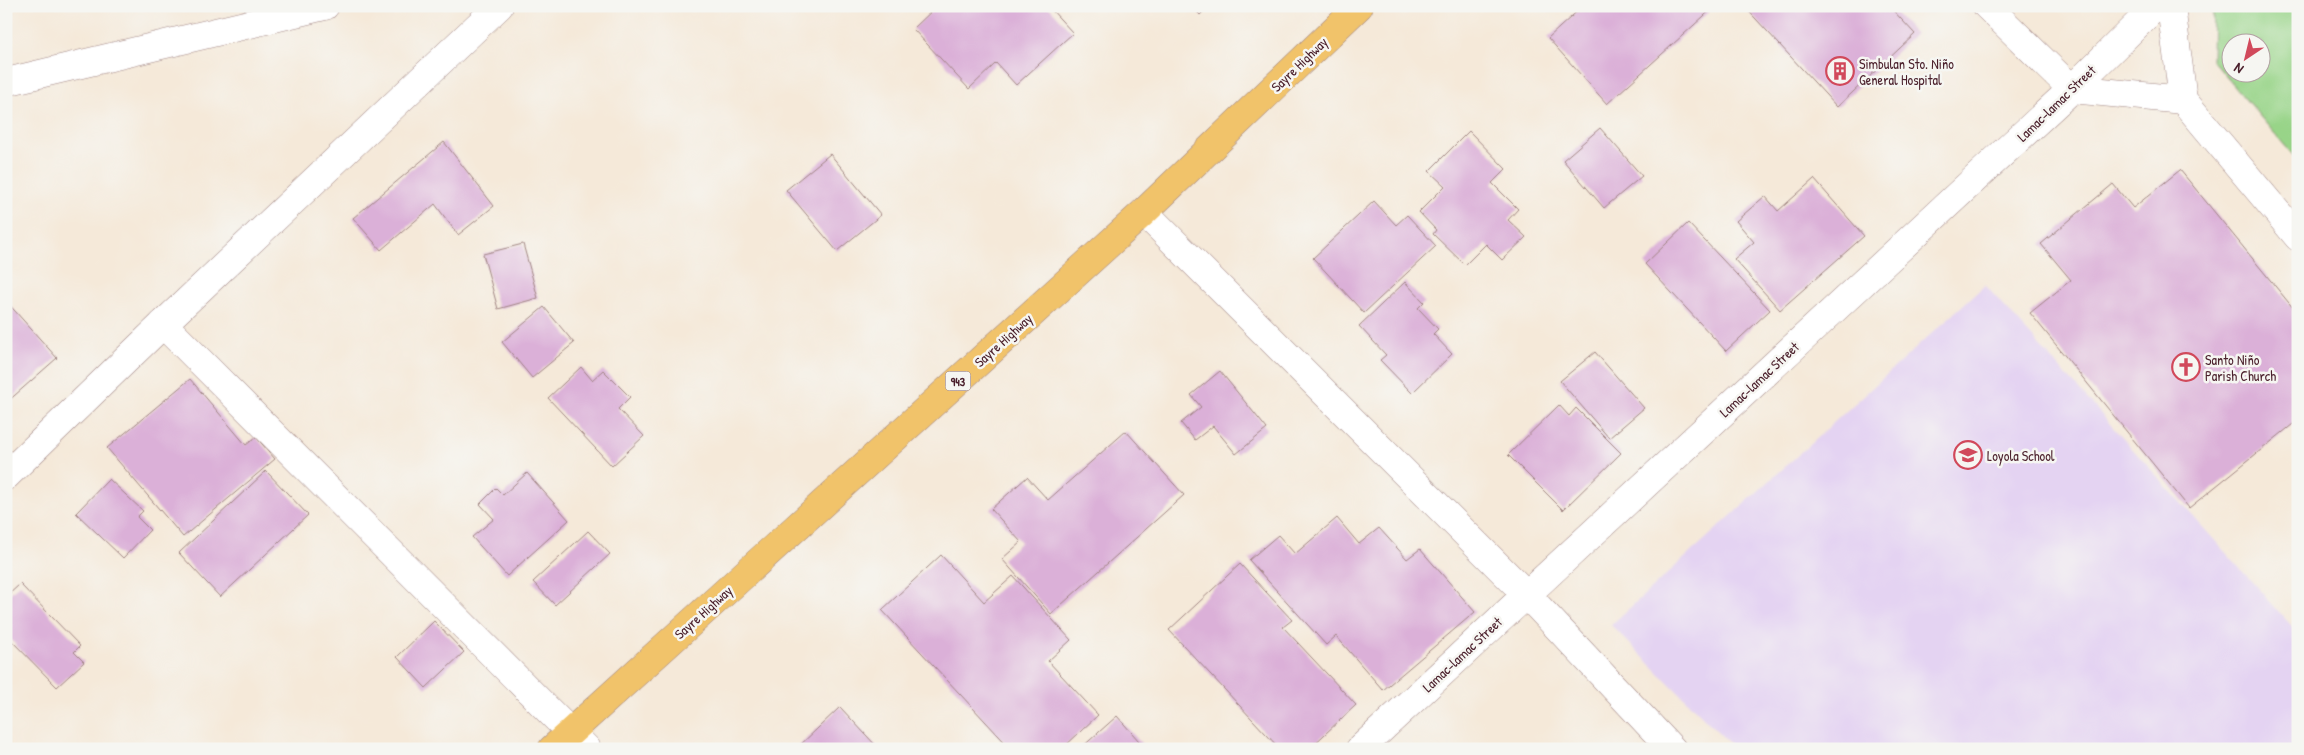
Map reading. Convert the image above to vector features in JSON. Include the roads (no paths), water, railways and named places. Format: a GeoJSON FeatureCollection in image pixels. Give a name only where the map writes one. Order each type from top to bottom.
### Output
{"type":"FeatureCollection","features":[{"type":"Feature","properties":{"kind":"highway","name":"Sayre Highway"},"geometry":{"type":"LineString","coordinates":[[570,743],[1144,212],[1359,6]]}},
{"type":"Feature","properties":{"kind":"street"},"geometry":{"type":"LineString","coordinates":[[6,82],[325,6]]}},
{"type":"Feature","properties":{"kind":"street"},"geometry":{"type":"LineString","coordinates":[[6,476],[163,324],[499,6]]}},
{"type":"Feature","properties":{"kind":"street"},"geometry":{"type":"LineString","coordinates":[[1987,6],[2072,89],[2183,100]]}},
{"type":"Feature","properties":{"kind":"street","name":"Lamac-lamac Street"},"geometry":{"type":"LineString","coordinates":[[1360,749],[2072,89],[2156,6]]}},
{"type":"Feature","properties":{"kind":"street"},"geometry":{"type":"LineString","coordinates":[[2171,6],[2183,100],[2298,237]]}},
{"type":"Feature","properties":{"kind":"street"},"geometry":{"type":"LineString","coordinates":[[1144,212],[1527,595],[1672,749]]}},
{"type":"Feature","properties":{"kind":"street"},"geometry":{"type":"LineString","coordinates":[[163,324],[570,743]]}},
{"type":"Feature","properties":{"kind":"place","name":"Simbulan Sto. Niño General Hospital"},"geometry":{"type":"Point","coordinates":[1840,71]}},
{"type":"Feature","properties":{"kind":"place","name":"Santo Niño Parish Church"},"geometry":{"type":"Point","coordinates":[2186,367]}},
{"type":"Feature","properties":{"kind":"place","name":"Loyola School"},"geometry":{"type":"Point","coordinates":[1968,455]}}]}
